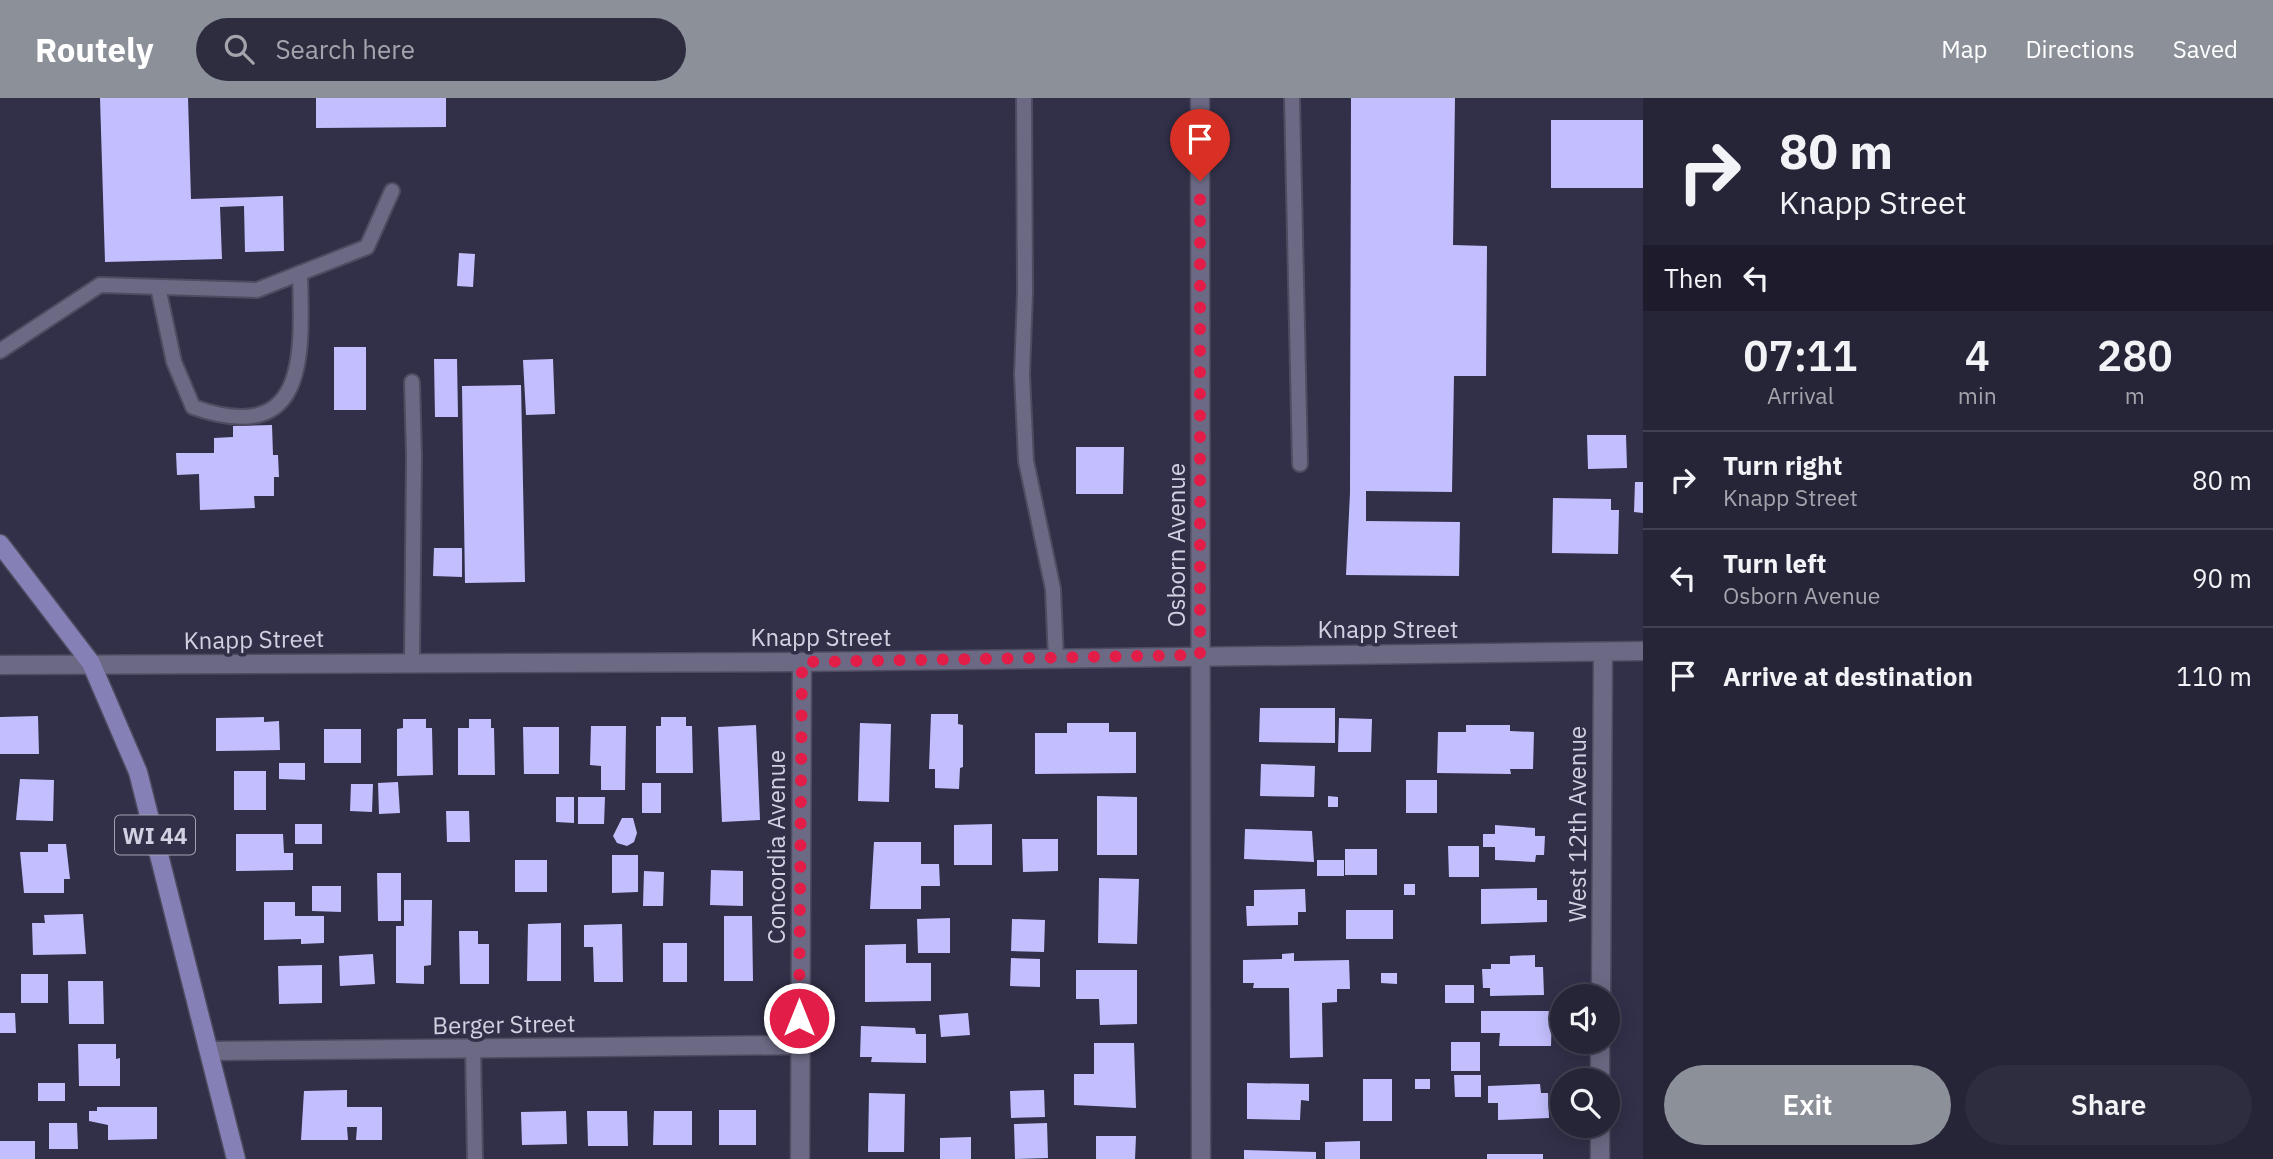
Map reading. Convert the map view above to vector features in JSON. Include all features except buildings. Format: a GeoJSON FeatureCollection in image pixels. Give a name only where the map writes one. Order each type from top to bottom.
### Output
{"type":"FeatureCollection","features":[{"type":"Feature","properties":{"kind":"main road","name":"WI 44"},"geometry":{"type":"LineString","coordinates":[[0,544],[91,663],[138,772],[236,1159]]}},
{"type":"Feature","properties":{"kind":"street","name":"Osborn Avenue"},"geometry":{"type":"LineString","coordinates":[[1200,98],[1200,1159]]}},
{"type":"Feature","properties":{"kind":"street","name":"Knapp Street"},"geometry":{"type":"LineString","coordinates":[[0,665],[802,662],[1643,651]]}},
{"type":"Feature","properties":{"kind":"street","name":"West 12th Avenue"},"geometry":{"type":"LineString","coordinates":[[1601,984],[1603,652]]}},
{"type":"Feature","properties":{"kind":"street","name":"Concordia Avenue"},"geometry":{"type":"LineString","coordinates":[[800,1159],[802,662]]}},
{"type":"Feature","properties":{"kind":"street","name":"Berger Street"},"geometry":{"type":"LineString","coordinates":[[209,1051],[799,1045]]}},
{"type":"Feature","properties":{"kind":"street"},"geometry":{"type":"LineString","coordinates":[[1600,1138],[1600,1159]]}},
{"type":"Feature","properties":{"kind":"lane"},"geometry":{"type":"LineString","coordinates":[[1024,98],[1026,293],[1022,374],[1026,461],[1053,589],[1056,659]]}},
{"type":"Feature","properties":{"kind":"lane"},"geometry":{"type":"LineString","coordinates":[[1292,98],[1300,464]]}},
{"type":"Feature","properties":{"kind":"lane"},"geometry":{"type":"LineString","coordinates":[[0,351],[100,285],[257,290],[367,247],[391,191]]}},
{"type":"Feature","properties":{"kind":"lane"},"geometry":{"type":"LineString","coordinates":[[158,287],[174,362],[193,407],[219,416],[254,415],[275,406],[294,384],[302,347],[300,273]]}},
{"type":"Feature","properties":{"kind":"lane"},"geometry":{"type":"LineString","coordinates":[[412,383],[412,663]]}},
{"type":"Feature","properties":{"kind":"lane"},"geometry":{"type":"LineString","coordinates":[[473,1048],[475,1159]]}},
{"type":"Feature","properties":{"kind":"route"},"geometry":{"type":"LineString","coordinates":[[799,1018],[802,662],[1200,655],[1200,181]]}}]}
